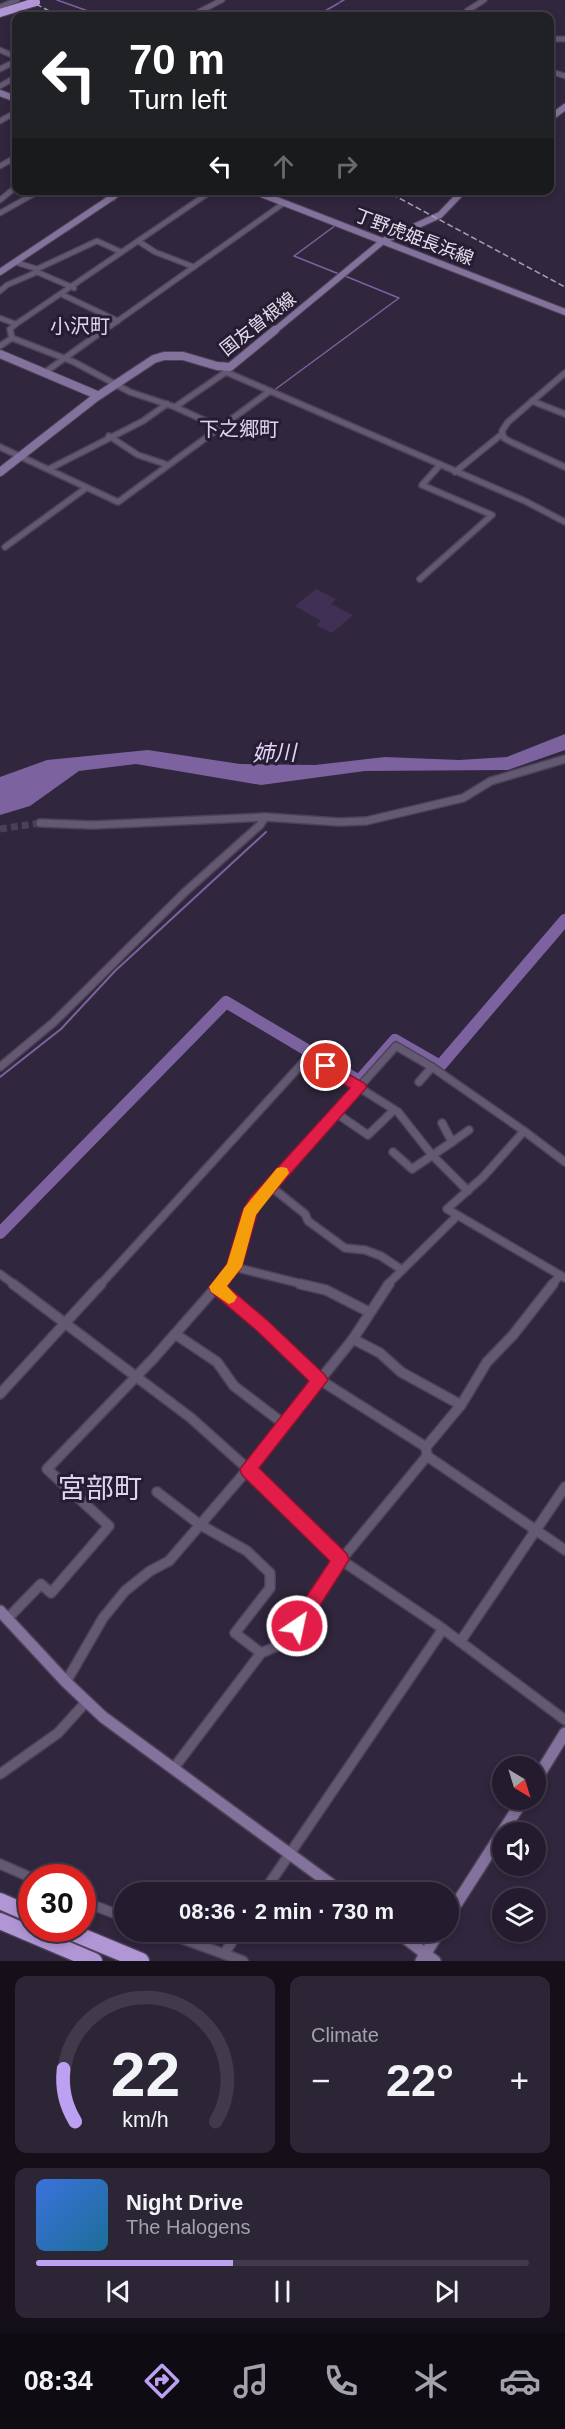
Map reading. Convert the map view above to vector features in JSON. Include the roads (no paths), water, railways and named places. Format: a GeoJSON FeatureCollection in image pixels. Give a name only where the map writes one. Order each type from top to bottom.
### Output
{"type":"FeatureCollection","features":[{"type":"Feature","properties":{"kind":"highway"},"geometry":{"type":"LineString","coordinates":[[0,13],[35,2]]}},
{"type":"Feature","properties":{"kind":"highway"},"geometry":{"type":"LineString","coordinates":[[0,1901],[18,1909]]}},
{"type":"Feature","properties":{"kind":"highway"},"geometry":{"type":"LineString","coordinates":[[0,1921],[94,1961]]}},
{"type":"Feature","properties":{"kind":"highway"},"geometry":{"type":"LineString","coordinates":[[95,1942],[141,1961]]}},
{"type":"Feature","properties":{"kind":"main road"},"geometry":{"type":"LineString","coordinates":[[554,115],[565,107]]}},
{"type":"Feature","properties":{"kind":"main road"},"geometry":{"type":"LineString","coordinates":[[0,272],[117,195]]}},
{"type":"Feature","properties":{"kind":"main road","name":"丁野虎姫長浜線"},"geometry":{"type":"LineString","coordinates":[[264,195],[565,312]]}},
{"type":"Feature","properties":{"kind":"main road","name":"国友曽根線"},"geometry":{"type":"LineString","coordinates":[[0,472],[97,395],[150,361],[163,356],[180,354],[226,370],[383,242],[440,215],[459,195]]}},
{"type":"Feature","properties":{"kind":"main road"},"geometry":{"type":"LineString","coordinates":[[0,354],[97,395]]}},
{"type":"Feature","properties":{"kind":"main road"},"geometry":{"type":"LineString","coordinates":[[4,1615],[86,1702],[328,1882]]}},
{"type":"Feature","properties":{"kind":"main road"},"geometry":{"type":"LineString","coordinates":[[546,1764],[565,1733]]}},
{"type":"Feature","properties":{"kind":"main road"},"geometry":{"type":"LineString","coordinates":[[459,1900],[517,1810]]}},
{"type":"Feature","properties":{"kind":"main road"},"geometry":{"type":"LineString","coordinates":[[409,1942],[427,1958],[434,1942]]}},
{"type":"Feature","properties":{"kind":"street"},"geometry":{"type":"LineString","coordinates":[[0,7],[17,0]]}},
{"type":"Feature","properties":{"kind":"street"},"geometry":{"type":"LineString","coordinates":[[199,12],[222,0]]}},
{"type":"Feature","properties":{"kind":"street"},"geometry":{"type":"LineString","coordinates":[[471,12],[467,11],[484,0]]}},
{"type":"Feature","properties":{"kind":"street"},"geometry":{"type":"LineString","coordinates":[[0,2],[7,4]]}},
{"type":"Feature","properties":{"kind":"street"},"geometry":{"type":"LineString","coordinates":[[556,40],[565,39]]}},
{"type":"Feature","properties":{"kind":"street"},"geometry":{"type":"LineString","coordinates":[[556,40],[565,44]]}},
{"type":"Feature","properties":{"kind":"street"},"geometry":{"type":"LineString","coordinates":[[558,112],[565,114]]}},
{"type":"Feature","properties":{"kind":"street"},"geometry":{"type":"LineString","coordinates":[[0,200],[12,190]]}},
{"type":"Feature","properties":{"kind":"street"},"geometry":{"type":"LineString","coordinates":[[0,213],[32,195]]}},
{"type":"Feature","properties":{"kind":"street"},"geometry":{"type":"LineString","coordinates":[[106,195],[113,198]]}},
{"type":"Feature","properties":{"kind":"street"},"geometry":{"type":"LineString","coordinates":[[12,338],[10,329],[16,324],[74,288],[120,252],[206,195]]}},
{"type":"Feature","properties":{"kind":"street"},"geometry":{"type":"LineString","coordinates":[[44,373],[284,203]]}},
{"type":"Feature","properties":{"kind":"street"},"geometry":{"type":"LineString","coordinates":[[0,291],[7,285],[97,241],[120,252]]}},
{"type":"Feature","properties":{"kind":"street"},"geometry":{"type":"LineString","coordinates":[[138,241],[154,252],[194,267]]}},
{"type":"Feature","properties":{"kind":"street"},"geometry":{"type":"LineString","coordinates":[[15,262],[74,288]]}},
{"type":"Feature","properties":{"kind":"street"},"geometry":{"type":"LineString","coordinates":[[63,295],[118,321]]}},
{"type":"Feature","properties":{"kind":"street"},"geometry":{"type":"LineString","coordinates":[[0,318],[16,324]]}},
{"type":"Feature","properties":{"kind":"street"},"geometry":{"type":"LineString","coordinates":[[12,338],[64,358],[130,392],[167,404],[219,427]]}},
{"type":"Feature","properties":{"kind":"street"},"geometry":{"type":"LineString","coordinates":[[0,346],[12,338]]}},
{"type":"Feature","properties":{"kind":"street"},"geometry":{"type":"LineString","coordinates":[[174,407],[226,370],[525,501],[565,522]]}},
{"type":"Feature","properties":{"kind":"street"},"geometry":{"type":"LineString","coordinates":[[455,472],[502,434],[508,422],[565,373]]}},
{"type":"Feature","properties":{"kind":"street"},"geometry":{"type":"LineString","coordinates":[[0,447],[18,458],[49,469],[118,502],[270,391]]}},
{"type":"Feature","properties":{"kind":"street"},"geometry":{"type":"LineString","coordinates":[[532,401],[565,414]]}},
{"type":"Feature","properties":{"kind":"street"},"geometry":{"type":"LineString","coordinates":[[49,469],[109,436],[143,421],[167,404]]}},
{"type":"Feature","properties":{"kind":"street"},"geometry":{"type":"LineString","coordinates":[[502,434],[511,442],[565,467]]}},
{"type":"Feature","properties":{"kind":"street"},"geometry":{"type":"LineString","coordinates":[[109,436],[138,455],[168,465]]}},
{"type":"Feature","properties":{"kind":"street"},"geometry":{"type":"LineString","coordinates":[[420,579],[492,515],[422,484],[440,465]]}},
{"type":"Feature","properties":{"kind":"street"},"geometry":{"type":"LineString","coordinates":[[5,547],[86,488]]}},
{"type":"Feature","properties":{"kind":"street"},"geometry":{"type":"LineString","coordinates":[[40,823],[62,822],[93,825],[265,817],[339,822],[366,821],[463,798],[491,781],[565,759]]}},
{"type":"Feature","properties":{"kind":"street"},"geometry":{"type":"LineString","coordinates":[[0,1067],[54,1022],[185,892],[260,825],[265,817]]}},
{"type":"Feature","properties":{"kind":"street"},"geometry":{"type":"LineString","coordinates":[[4,1615],[41,1584],[51,1593],[109,1527],[47,1469],[137,1376],[234,1267],[249,1212],[396,1046],[461,1083],[486,1106],[565,1162]]}},
{"type":"Feature","properties":{"kind":"street"},"geometry":{"type":"LineString","coordinates":[[0,1394],[309,1056],[394,1110],[432,1155],[468,1191]]}},
{"type":"Feature","properties":{"kind":"street"},"geometry":{"type":"LineString","coordinates":[[419,1082],[432,1067]]}},
{"type":"Feature","properties":{"kind":"street"},"geometry":{"type":"LineString","coordinates":[[336,1113],[368,1134],[394,1110]]}},
{"type":"Feature","properties":{"kind":"street"},"geometry":{"type":"LineString","coordinates":[[442,1124],[452,1142]]}},
{"type":"Feature","properties":{"kind":"street"},"geometry":{"type":"LineString","coordinates":[[393,1152],[412,1169],[469,1130]]}},
{"type":"Feature","properties":{"kind":"street"},"geometry":{"type":"LineString","coordinates":[[173,1769],[261,1653],[286,1642],[341,1560],[360,1535],[381,1514],[461,1406],[487,1362],[563,1276],[447,1209],[468,1191],[524,1131]]}},
{"type":"Feature","properties":{"kind":"street"},"geometry":{"type":"LineString","coordinates":[[270,1186],[305,1214],[308,1221],[345,1248],[365,1250],[381,1256],[402,1270]]}},
{"type":"Feature","properties":{"kind":"street"},"geometry":{"type":"LineString","coordinates":[[66,1682],[103,1618],[125,1591],[150,1571],[169,1561],[248,1469],[353,1339],[383,1289],[457,1216]]}},
{"type":"Feature","properties":{"kind":"street"},"geometry":{"type":"LineString","coordinates":[[234,1267],[326,1290],[369,1312]]}},
{"type":"Feature","properties":{"kind":"street"},"geometry":{"type":"LineString","coordinates":[[0,1274],[191,1418],[248,1469],[341,1560],[443,1629],[565,1720]]}},
{"type":"Feature","properties":{"kind":"street"},"geometry":{"type":"LineString","coordinates":[[217,1287],[262,1325],[320,1380],[427,1452],[565,1550]]}},
{"type":"Feature","properties":{"kind":"street"},"geometry":{"type":"LineString","coordinates":[[175,1334],[210,1356],[230,1376],[234,1386],[284,1424]]}},
{"type":"Feature","properties":{"kind":"street"},"geometry":{"type":"LineString","coordinates":[[353,1339],[380,1353],[401,1372],[461,1406]]}},
{"type":"Feature","properties":{"kind":"street"},"geometry":{"type":"LineString","coordinates":[[460,1642],[565,1486]]}},
{"type":"Feature","properties":{"kind":"street"},"geometry":{"type":"LineString","coordinates":[[157,1492],[199,1524],[248,1551],[270,1573],[270,1588],[235,1633],[261,1653]]}},
{"type":"Feature","properties":{"kind":"street"},"geometry":{"type":"LineString","coordinates":[[270,1882],[443,1629]]}},
{"type":"Feature","properties":{"kind":"street"},"geometry":{"type":"LineString","coordinates":[[0,1774],[60,1731],[79,1713],[86,1702]]}},
{"type":"Feature","properties":{"kind":"street"},"geometry":{"type":"LineString","coordinates":[[0,1864],[18,1872]]}},
{"type":"Feature","properties":{"kind":"street"},"geometry":{"type":"LineString","coordinates":[[96,1906],[114,1913]]}},
{"type":"Feature","properties":{"kind":"street"},"geometry":{"type":"LineString","coordinates":[[193,1942],[243,1961]]}},
{"type":"Feature","properties":{"kind":"street"},"geometry":{"type":"LineString","coordinates":[[224,1953],[231,1942]]}},
{"type":"Feature","properties":{"kind":"waterway"},"geometry":{"type":"LineString","coordinates":[[57,0],[91,12]]}},
{"type":"Feature","properties":{"kind":"waterway"},"geometry":{"type":"LineString","coordinates":[[340,2],[344,0]]}},
{"type":"Feature","properties":{"kind":"waterway"},"geometry":{"type":"LineString","coordinates":[[323,12],[339,3]]}},
{"type":"Feature","properties":{"kind":"waterway"},"geometry":{"type":"LineString","coordinates":[[66,232],[91,215]]}},
{"type":"Feature","properties":{"kind":"waterway"},"geometry":{"type":"LineString","coordinates":[[336,225],[294,256],[339,274]]}},
{"type":"Feature","properties":{"kind":"waterway"},"geometry":{"type":"LineString","coordinates":[[273,391],[399,298],[345,276]]}},
{"type":"Feature","properties":{"kind":"waterway"},"geometry":{"type":"LineString","coordinates":[[0,1077],[61,1029],[115,971],[266,832]]}},
{"type":"Feature","properties":{"kind":"waterway"},"geometry":{"type":"LineString","coordinates":[[0,1233],[226,1002],[359,1081],[395,1040],[440,1066],[565,920]]}},
{"type":"Feature","properties":{"kind":"tunnel"},"geometry":{"type":"LineString","coordinates":[[0,829],[40,823]]}},
{"type":"Feature","properties":{"kind":"railway"},"geometry":{"type":"LineString","coordinates":[[28,0],[51,12]]}},
{"type":"Feature","properties":{"kind":"railway"},"geometry":{"type":"LineString","coordinates":[[393,195],[565,287]]}},
{"type":"Feature","properties":{"kind":"district","name":"小沢町"},"geometry":{"type":"Point","coordinates":[80,326]}},
{"type":"Feature","properties":{"kind":"district","name":"下之郷町"},"geometry":{"type":"Point","coordinates":[239,429]}},
{"type":"Feature","properties":{"kind":"district","name":"宮部町"},"geometry":{"type":"Point","coordinates":[100,1488]}},
{"type":"Feature","properties":{"kind":"water label","name":"姉川"},"geometry":{"type":"Point","coordinates":[274,753]}}]}
